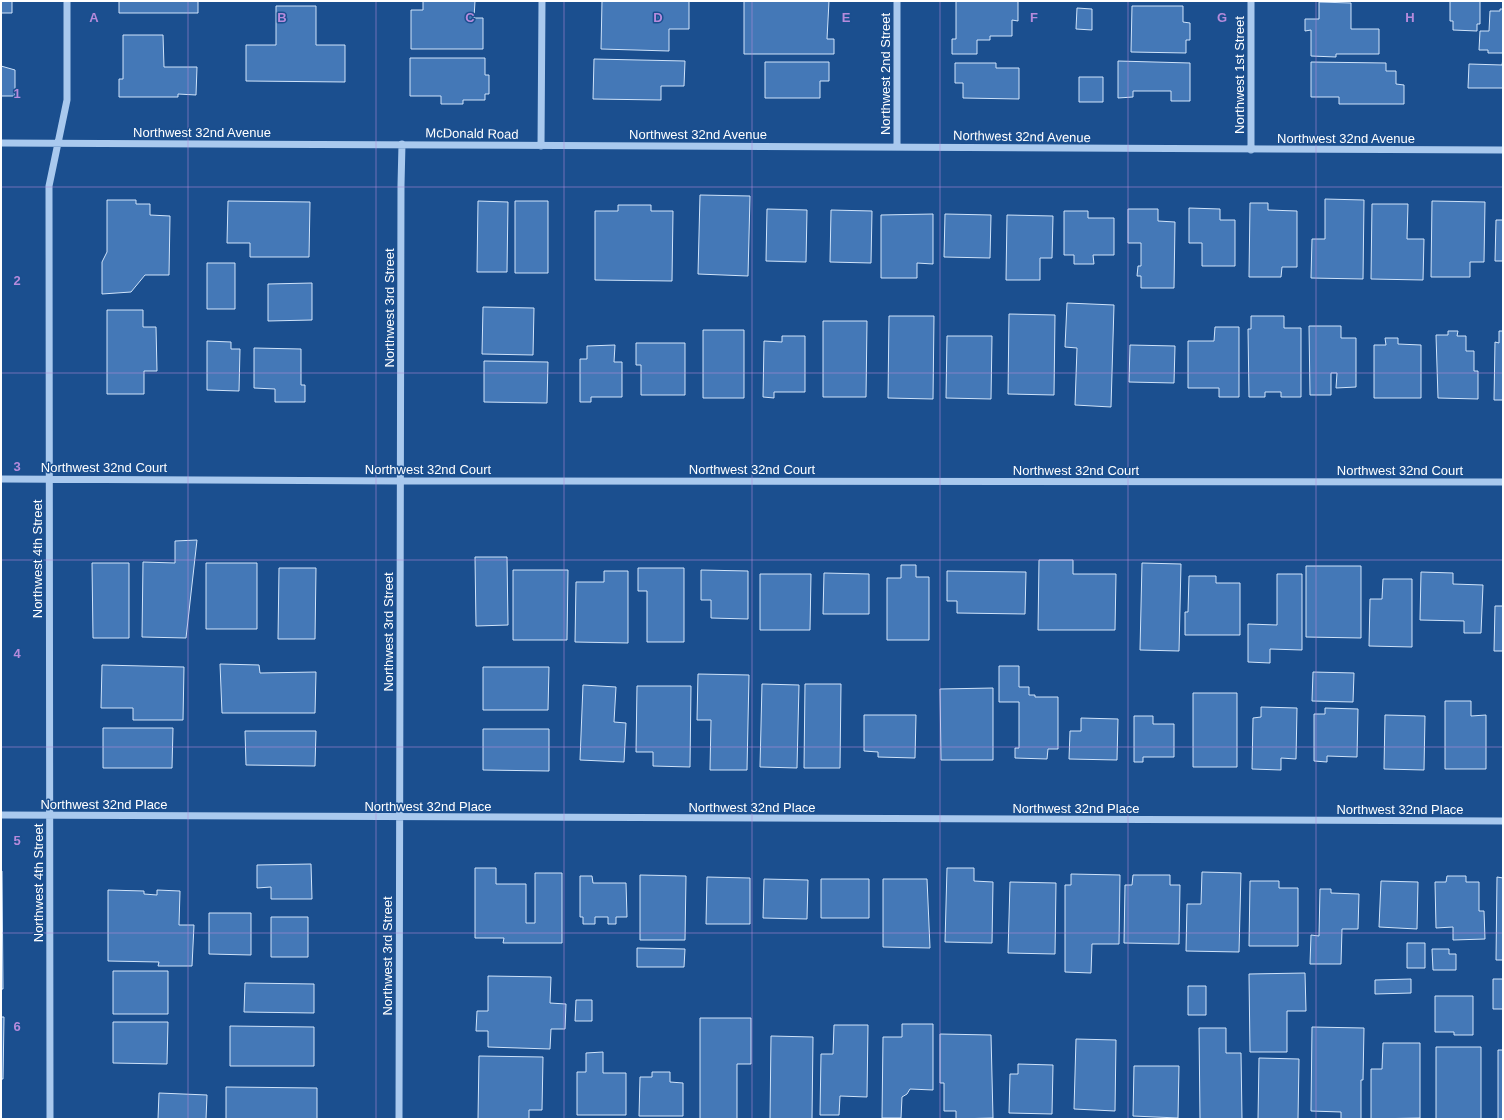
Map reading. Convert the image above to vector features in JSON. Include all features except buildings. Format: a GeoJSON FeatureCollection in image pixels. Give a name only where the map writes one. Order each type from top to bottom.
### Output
{"type":"FeatureCollection","features":[{"type":"Feature","properties":{"kind":"street","name":"Northwest 4th Street"},"geometry":{"type":"LineString","coordinates":[[50,1119],[49,186],[67,100],[67,1]]}},
{"type":"Feature","properties":{"kind":"street"},"geometry":{"type":"LineString","coordinates":[[541,146],[542,1]]}},
{"type":"Feature","properties":{"kind":"street","name":"Northwest 2nd Street"},"geometry":{"type":"LineString","coordinates":[[897,1],[897,147]]}},
{"type":"Feature","properties":{"kind":"street","name":"Northwest 1st Street"},"geometry":{"type":"LineString","coordinates":[[1251,150],[1252,1]]}},
{"type":"Feature","properties":{"kind":"street","name":"Northwest 32nd Avenue"},"geometry":{"type":"LineString","coordinates":[[1,143],[402,144]]}},
{"type":"Feature","properties":{"kind":"street","name":"McDonald Road"},"geometry":{"type":"LineString","coordinates":[[402,144],[541,146]]}},
{"type":"Feature","properties":{"kind":"street","name":"Northwest 3rd Street"},"geometry":{"type":"LineString","coordinates":[[399,1119],[402,144]]}},
{"type":"Feature","properties":{"kind":"street","name":"Northwest 32nd Avenue"},"geometry":{"type":"LineString","coordinates":[[541,146],[1503,150]]}},
{"type":"Feature","properties":{"kind":"street","name":"Northwest 32nd Court"},"geometry":{"type":"LineString","coordinates":[[1,479],[400,481],[1503,482]]}},
{"type":"Feature","properties":{"kind":"street","name":"Northwest 32nd Place"},"geometry":{"type":"LineString","coordinates":[[1,815],[1503,821]]}}]}
